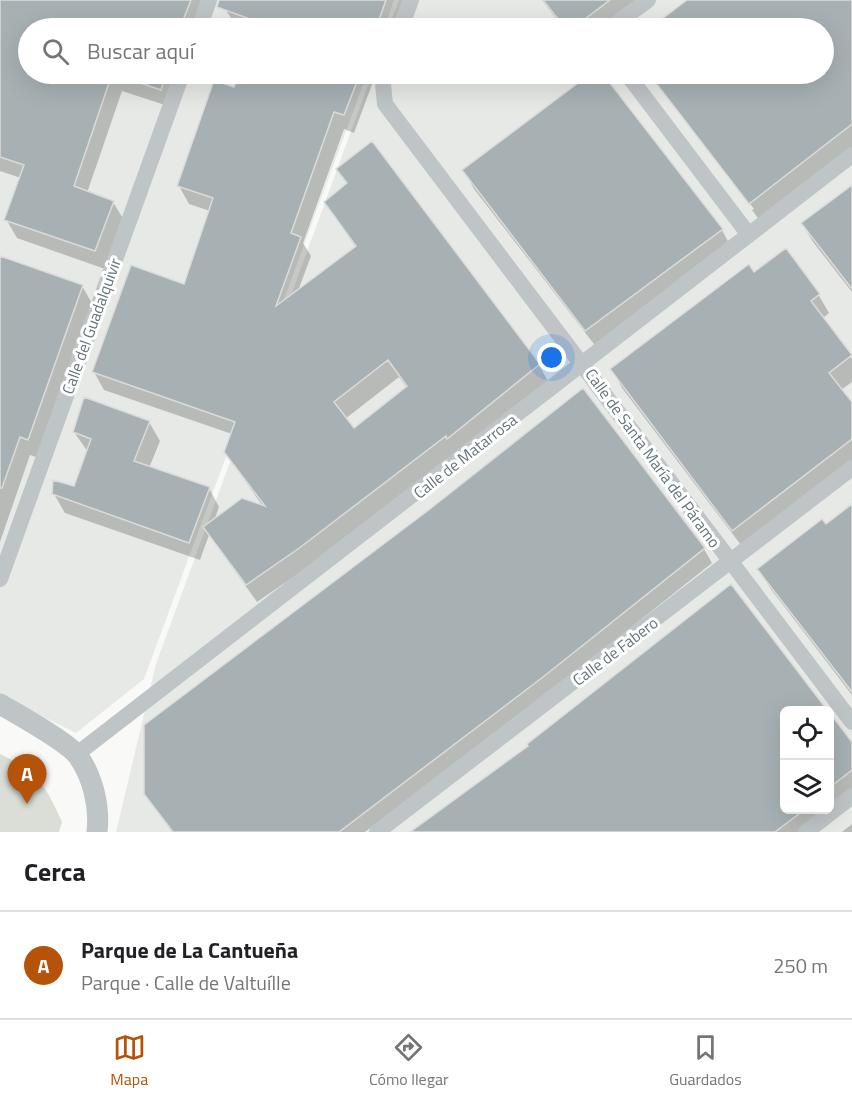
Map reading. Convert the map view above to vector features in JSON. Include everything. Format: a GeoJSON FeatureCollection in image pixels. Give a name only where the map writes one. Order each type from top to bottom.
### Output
{"type":"FeatureCollection","features":[{"type":"Feature","properties":{"kind":"street"},"geometry":{"type":"LineString","coordinates":[[203,18],[209,0]]}},
{"type":"Feature","properties":{"kind":"street"},"geometry":{"type":"LineString","coordinates":[[405,18],[411,0]]}},
{"type":"Feature","properties":{"kind":"street"},"geometry":{"type":"LineString","coordinates":[[624,18],[648,0]]}},
{"type":"Feature","properties":{"kind":"street","name":"Calle del Guadalquivir"},"geometry":{"type":"LineString","coordinates":[[0,579],[178,84]]}},
{"type":"Feature","properties":{"kind":"street","name":"Calle de Santa María del Páramo"},"geometry":{"type":"LineString","coordinates":[[382,84],[385,104],[584,364],[730,563],[852,722]]}},
{"type":"Feature","properties":{"kind":"street"},"geometry":{"type":"LineString","coordinates":[[635,84],[749,235]]}},
{"type":"Feature","properties":{"kind":"street","name":"Calle de Matarrosa"},"geometry":{"type":"LineString","coordinates":[[77,754],[852,155]]}},
{"type":"Feature","properties":{"kind":"street","name":"Calle de Fabero"},"geometry":{"type":"LineString","coordinates":[[377,832],[852,468]]}},
{"type":"Feature","properties":{"kind":"street"},"geometry":{"type":"LineString","coordinates":[[0,704],[77,754],[92,782],[97,806],[97,832]]}},
{"type":"Feature","properties":{"kind":"street"},"geometry":{"type":"LineString","coordinates":[[806,832],[852,796]]}},
{"type":"Feature","properties":{"kind":"shaded area"},"geometry":{"type":"Polygon","coordinates":[[[0,0],[394,0],[388,18],[18,18],[18,84],[363,84],[144,679],[76,733],[0,695],[0,0]]]}},
{"type":"Feature","properties":{"kind":"shaded area"},"geometry":{"type":"Polygon","coordinates":[[[399,0],[852,0],[852,832],[116,832],[156,664],[368,84],[834,84],[834,18],[392,18],[399,0]]]}},
{"type":"Feature","properties":{"kind":"shaded area"},"geometry":{"type":"Polygon","coordinates":[[[0,754],[23,767],[39,781],[62,822],[59,832],[0,832],[0,754]]]}},
{"type":"Feature","properties":{"kind":"building"},"geometry":{"type":"Polygon","coordinates":[[[0,0],[191,0],[184,18],[18,18],[18,84],[109,84],[74,186],[114,201],[95,251],[4,220],[24,165],[0,157],[0,0]]]}},
{"type":"Feature","properties":{"kind":"building"},"geometry":{"type":"Polygon","coordinates":[[[219,0],[386,0],[380,18],[247,18],[217,7],[219,0]]]}},
{"type":"Feature","properties":{"kind":"building"},"geometry":{"type":"Polygon","coordinates":[[[543,0],[610,0],[586,18],[557,18],[543,0]]]}},
{"type":"Feature","properties":{"kind":"building"},"geometry":{"type":"Polygon","coordinates":[[[687,0],[852,0],[852,124],[749,204],[657,84],[834,84],[834,18],[663,18],[687,0]]]}},
{"type":"Feature","properties":{"kind":"building"},"geometry":{"type":"Polygon","coordinates":[[[143,84],[163,84],[161,90],[143,84]]]}},
{"type":"Feature","properties":{"kind":"building"},"geometry":{"type":"Polygon","coordinates":[[[213,84],[234,87],[235,84],[356,84],[344,115],[334,112],[291,233],[301,237],[276,306],[356,246],[324,202],[347,183],[336,169],[372,141],[540,364],[447,439],[446,436],[298,549],[246,585],[203,527],[242,498],[265,506],[224,452],[235,422],[92,372],[131,265],[184,284],[213,198],[177,186],[213,84]],[[388,360],[334,402],[354,428],[407,386],[388,360]]]}},
{"type":"Feature","properties":{"kind":"building"},"geometry":{"type":"Polygon","coordinates":[[[577,84],[611,84],[723,229],[585,331],[462,170],[577,84]]]}},
{"type":"Feature","properties":{"kind":"building"},"geometry":{"type":"Polygon","coordinates":[[[852,185],[852,289],[801,223],[852,185]]]}},
{"type":"Feature","properties":{"kind":"building"},"geometry":{"type":"Polygon","coordinates":[[[786,248],[820,294],[811,301],[852,355],[829,373],[852,402],[852,439],[732,531],[610,369],[749,264],[754,272],[786,248]]]}},
{"type":"Feature","properties":{"kind":"building"},"geometry":{"type":"Polygon","coordinates":[[[0,256],[83,285],[28,440],[20,437],[2,488],[0,488],[0,256]]]}},
{"type":"Feature","properties":{"kind":"building"},"geometry":{"type":"Polygon","coordinates":[[[583,388],[705,548],[543,677],[339,832],[173,832],[144,794],[144,725],[430,509],[583,388]]]}},
{"type":"Feature","properties":{"kind":"building"},"geometry":{"type":"Polygon","coordinates":[[[84,397],[150,421],[134,461],[210,487],[189,543],[52,494],[53,480],[74,486],[91,439],[73,432],[84,397]]]}},
{"type":"Feature","properties":{"kind":"building"},"geometry":{"type":"Polygon","coordinates":[[[852,504],[852,692],[757,569],[822,519],[826,524],[852,504]]]}},
{"type":"Feature","properties":{"kind":"building"},"geometry":{"type":"Polygon","coordinates":[[[731,584],[824,706],[780,706],[780,814],[799,814],[775,832],[410,832],[528,746],[527,744],[731,584]]]}},
{"type":"Feature","properties":{"kind":"building"},"geometry":{"type":"Polygon","coordinates":[[[834,718],[852,742],[852,770],[834,784],[834,718]]]}},
{"type":"Feature","properties":{"kind":"place","name":"Parque de La Cantueña"},"geometry":{"type":"Point","coordinates":[27,804]}}]}
